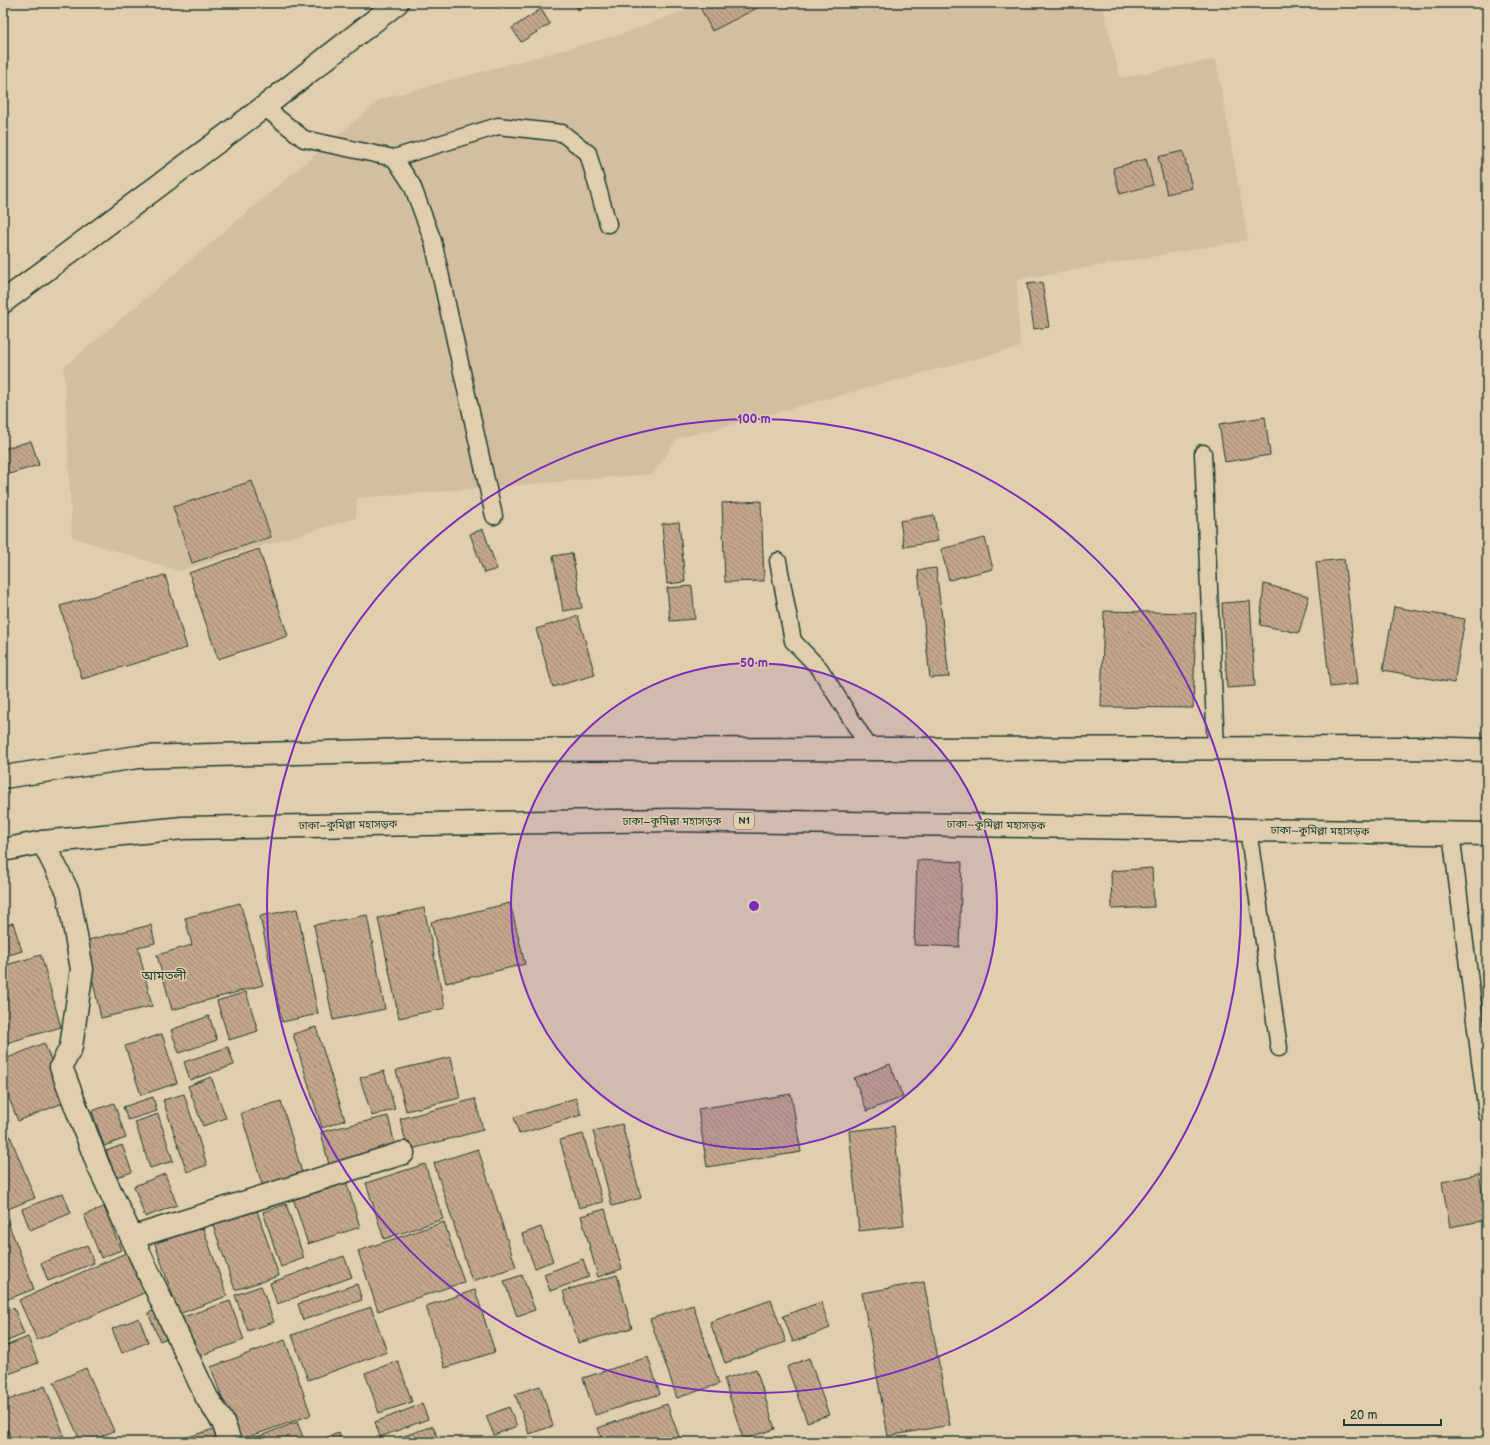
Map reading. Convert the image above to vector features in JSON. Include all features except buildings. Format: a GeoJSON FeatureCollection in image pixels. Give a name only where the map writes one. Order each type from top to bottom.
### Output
{"type":"FeatureCollection","features":[{"type":"Feature","properties":{"kind":"main road"},"geometry":{"type":"LineString","coordinates":[[3,302],[264,108],[397,3]]}},
{"type":"Feature","properties":{"kind":"main road"},"geometry":{"type":"LineString","coordinates":[[3,778],[138,757],[416,750],[1216,748],[1487,750]]}},
{"type":"Feature","properties":{"kind":"main road","name":"ঢাকা–কুমিল্লা মহাসড়ক"},"geometry":{"type":"LineString","coordinates":[[3,850],[43,842],[184,828],[673,820],[1487,834]]}},
{"type":"Feature","properties":{"kind":"main road"},"geometry":{"type":"LineString","coordinates":[[43,842],[68,892],[82,969],[71,1047],[61,1067],[98,1165],[134,1237],[207,1398],[223,1422],[230,1442]]}},
{"type":"Feature","properties":{"kind":"main road"},"geometry":{"type":"LineString","coordinates":[[134,1237],[403,1153]]}},
{"type":"Feature","properties":{"kind":"lane"},"geometry":{"type":"LineString","coordinates":[[264,108],[304,138],[394,158],[498,126],[562,133],[588,153],[608,224]]}},
{"type":"Feature","properties":{"kind":"lane"},"geometry":{"type":"LineString","coordinates":[[394,158],[412,185],[433,241],[494,516]]}},
{"type":"Feature","properties":{"kind":"lane"},"geometry":{"type":"LineString","coordinates":[[1203,453],[1216,748]]}},
{"type":"Feature","properties":{"kind":"lane"},"geometry":{"type":"LineString","coordinates":[[778,561],[793,641],[820,669],[870,749]]}},
{"type":"Feature","properties":{"kind":"lane"},"geometry":{"type":"LineString","coordinates":[[1248,829],[1279,1048]]}},
{"type":"Feature","properties":{"kind":"lane"},"geometry":{"type":"LineString","coordinates":[[1451,833],[1487,1115]]}},
{"type":"Feature","properties":{"kind":"shaded area"},"geometry":{"type":"Polygon","coordinates":[[[701,3],[1102,3],[1120,78],[1216,59],[1248,240],[1017,280],[1020,347],[677,439],[653,474],[357,498],[356,518],[179,571],[72,537],[64,367],[381,99],[622,34],[701,3]]]}},
{"type":"Feature","properties":{"kind":"district","name":"আমতলী"},"geometry":{"type":"Point","coordinates":[164,976]}}]}
